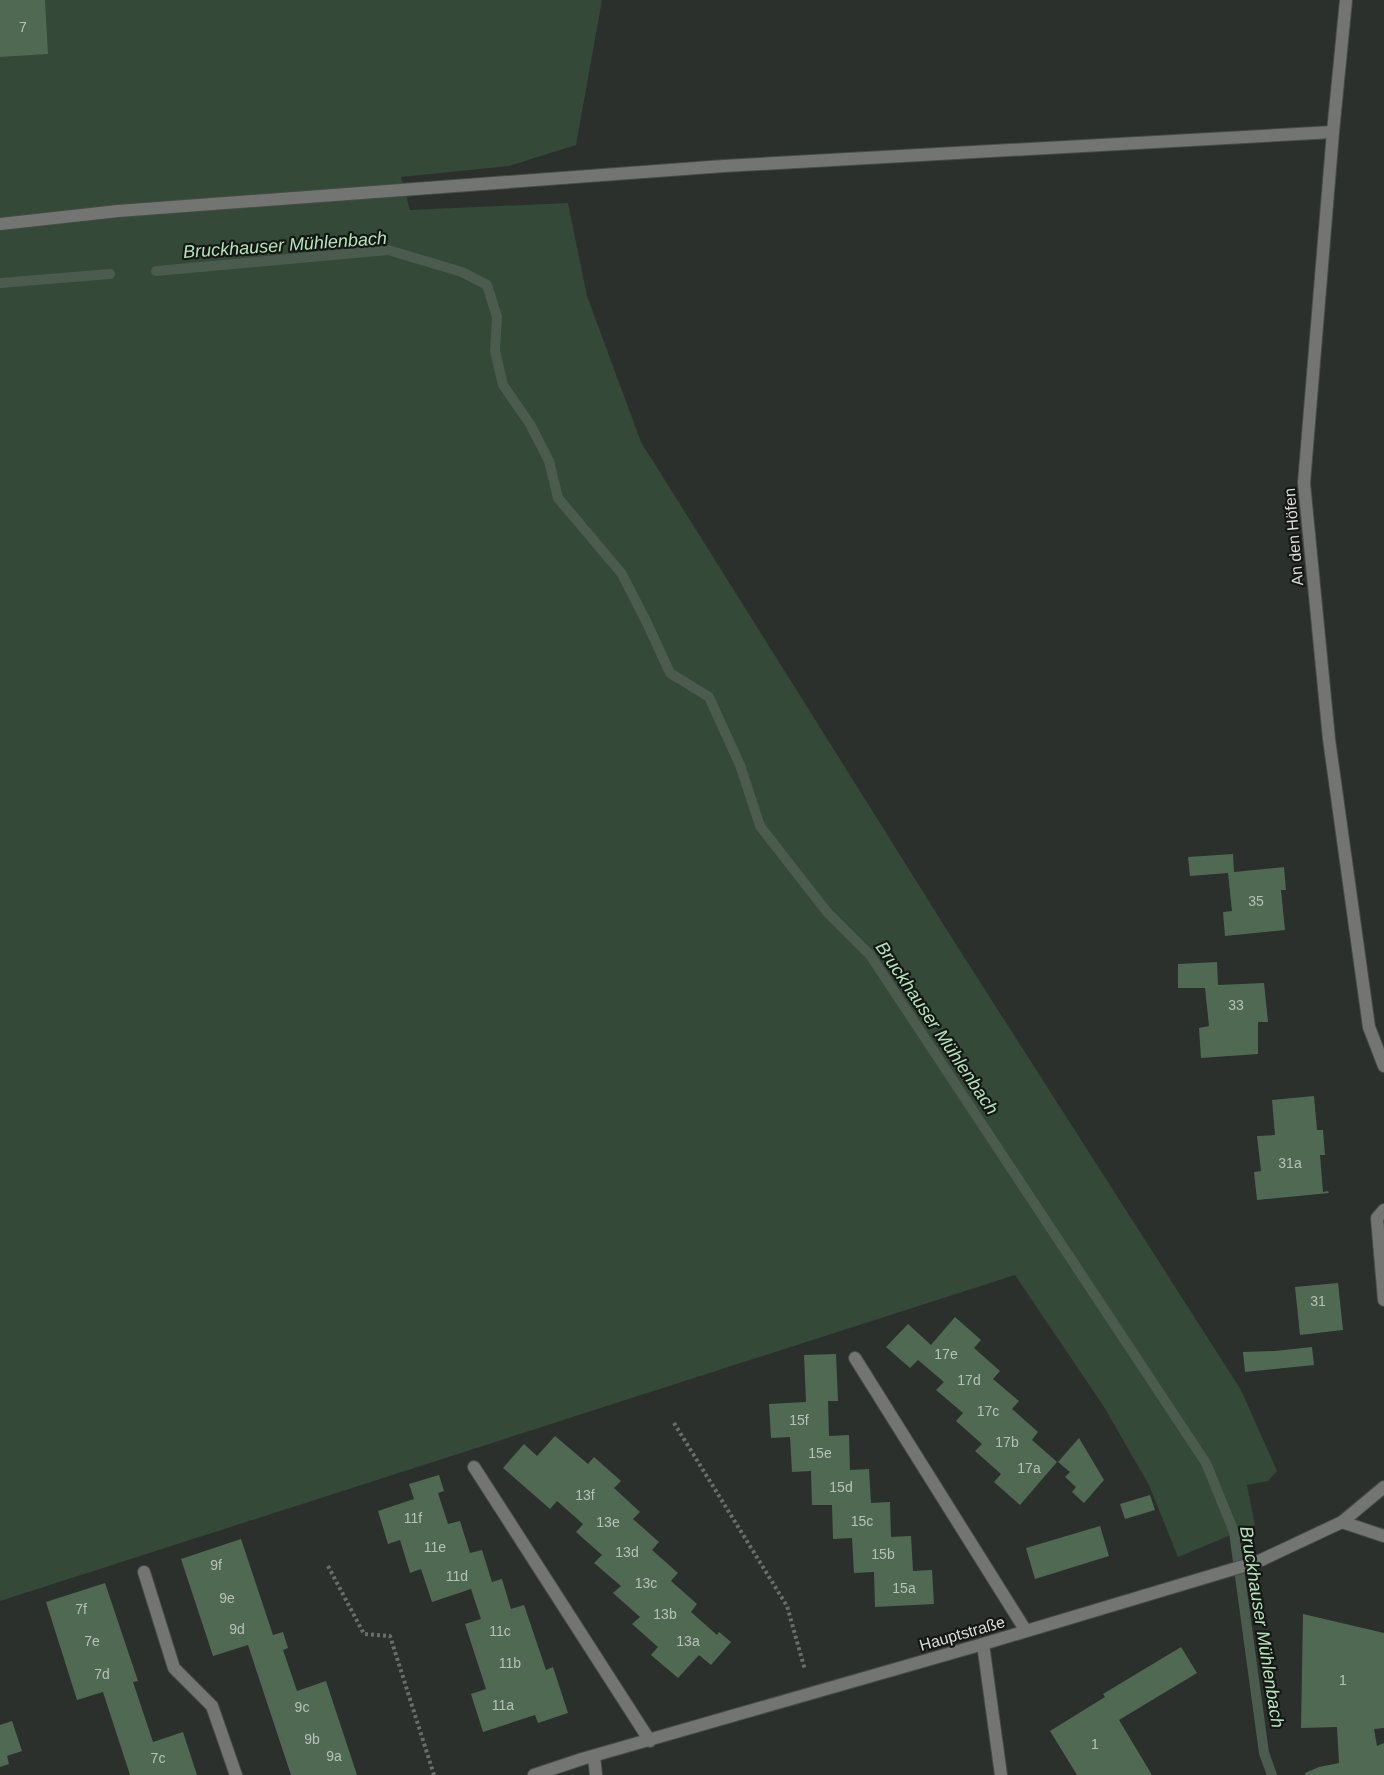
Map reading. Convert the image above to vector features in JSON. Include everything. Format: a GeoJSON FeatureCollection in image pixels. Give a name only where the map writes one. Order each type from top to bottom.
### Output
{"type":"FeatureCollection","features":[{"type":"Feature","properties":{"kind":"street","name":"An den Höfen"},"geometry":{"type":"LineString","coordinates":[[1346,0],[1304,483],[1332,762],[1369,1027],[1384,1066]]}},
{"type":"Feature","properties":{"kind":"street"},"geometry":{"type":"LineString","coordinates":[[0,224],[118,211],[700,167],[1333,132]]}},
{"type":"Feature","properties":{"kind":"street"},"geometry":{"type":"LineString","coordinates":[[1384,1210],[1377,1218],[1384,1300]]}},
{"type":"Feature","properties":{"kind":"street"},"geometry":{"type":"LineString","coordinates":[[855,1358],[1026,1631]]}},
{"type":"Feature","properties":{"kind":"street"},"geometry":{"type":"LineString","coordinates":[[474,1467],[650,1741]]}},
{"type":"Feature","properties":{"kind":"street","name":"Hauptstraße"},"geometry":{"type":"LineString","coordinates":[[534,1775],[1257,1562],[1342,1522],[1384,1487]]}},
{"type":"Feature","properties":{"kind":"street"},"geometry":{"type":"LineString","coordinates":[[1342,1522],[1384,1536]]}},
{"type":"Feature","properties":{"kind":"street"},"geometry":{"type":"LineString","coordinates":[[144,1572],[174,1668],[212,1706],[236,1775]]}},
{"type":"Feature","properties":{"kind":"street"},"geometry":{"type":"LineString","coordinates":[[983,1644],[1001,1775]]}},
{"type":"Feature","properties":{"kind":"street"},"geometry":{"type":"LineString","coordinates":[[594,1756],[596,1775]]}},
{"type":"Feature","properties":{"kind":"path"},"geometry":{"type":"LineString","coordinates":[[674,1423],[787,1606],[811,1694]]}},
{"type":"Feature","properties":{"kind":"path"},"geometry":{"type":"LineString","coordinates":[[328,1566],[364,1634],[390,1636],[434,1775]]}},
{"type":"Feature","properties":{"kind":"green space"},"geometry":{"type":"Polygon","coordinates":[[[0,0],[602,0],[576,145],[509,166],[401,177],[410,210],[568,203],[587,296],[641,442],[957,946],[1241,1390],[1277,1471],[1268,1481],[1247,1485],[1255,1525],[1178,1557],[1149,1485],[1104,1407],[1015,1275],[0,1601],[0,0]]]}},
{"type":"Feature","properties":{"kind":"building"},"geometry":{"type":"Polygon","coordinates":[[[0,0],[45,0],[48,54],[0,57],[0,0]]]}},
{"type":"Feature","properties":{"kind":"building"},"geometry":{"type":"Polygon","coordinates":[[[1233,854],[1234,872],[1284,867],[1286,890],[1281,890],[1285,930],[1225,936],[1223,912],[1232,911],[1228,873],[1190,876],[1188,857],[1233,854]]]}},
{"type":"Feature","properties":{"kind":"building"},"geometry":{"type":"Polygon","coordinates":[[[1217,962],[1218,985],[1264,983],[1268,1022],[1258,1022],[1258,1054],[1201,1058],[1199,1028],[1209,1026],[1205,988],[1178,988],[1178,964],[1217,962]]]}},
{"type":"Feature","properties":{"kind":"building"},"geometry":{"type":"Polygon","coordinates":[[[1314,1096],[1317,1130],[1323,1130],[1325,1155],[1320,1155],[1323,1192],[1328,1191],[1329,1193],[1257,1200],[1254,1172],[1261,1171],[1257,1136],[1275,1135],[1272,1100],[1314,1096]]]}},
{"type":"Feature","properties":{"kind":"building"},"geometry":{"type":"Polygon","coordinates":[[[1338,1283],[1343,1330],[1300,1335],[1295,1287],[1338,1283]]]}},
{"type":"Feature","properties":{"kind":"building"},"geometry":{"type":"Polygon","coordinates":[[[955,1317],[981,1340],[974,1348],[1000,1371],[993,1379],[1019,1401],[1012,1409],[1038,1432],[1032,1440],[1057,1462],[1020,1505],[994,1482],[1001,1474],[975,1451],[982,1444],[956,1421],[963,1413],[936,1390],[944,1382],[918,1360],[910,1368],[886,1347],[908,1324],[931,1345],[955,1317]]]}},
{"type":"Feature","properties":{"kind":"building"},"geometry":{"type":"Polygon","coordinates":[[[1312,1347],[1314,1365],[1245,1372],[1243,1352],[1312,1347]]]}},
{"type":"Feature","properties":{"kind":"building"},"geometry":{"type":"Polygon","coordinates":[[[836,1354],[838,1401],[828,1401],[829,1436],[849,1435],[850,1470],[869,1469],[871,1503],[890,1502],[891,1537],[911,1536],[913,1571],[932,1570],[934,1604],[875,1607],[874,1572],[854,1573],[852,1538],[833,1539],[832,1505],[812,1505],[811,1471],[792,1472],[790,1437],[771,1438],[769,1404],[806,1402],[804,1355],[836,1354]]]}},
{"type":"Feature","properties":{"kind":"building"},"geometry":{"type":"Polygon","coordinates":[[[555,1436],[588,1464],[594,1457],[621,1481],[614,1488],[640,1512],[633,1519],[659,1542],[652,1550],[678,1573],[671,1581],[697,1604],[691,1612],[717,1635],[719,1632],[731,1642],[711,1665],[699,1655],[678,1678],[651,1655],[658,1647],[632,1624],[640,1617],[613,1593],[621,1586],[594,1563],[602,1555],[576,1532],[583,1524],[557,1501],[550,1509],[503,1468],[524,1444],[537,1456],[555,1436]]]}},
{"type":"Feature","properties":{"kind":"building"},"geometry":{"type":"Polygon","coordinates":[[[1079,1438],[1104,1480],[1084,1503],[1072,1492],[1076,1487],[1065,1477],[1070,1472],[1058,1462],[1079,1438]]]}},
{"type":"Feature","properties":{"kind":"building"},"geometry":{"type":"Polygon","coordinates":[[[439,1475],[444,1491],[438,1493],[448,1524],[460,1521],[470,1553],[482,1550],[492,1582],[502,1579],[511,1609],[524,1605],[546,1670],[553,1667],[568,1713],[538,1723],[535,1715],[483,1732],[471,1694],[486,1689],[465,1624],[481,1619],[471,1589],[432,1602],[421,1569],[410,1573],[400,1540],[388,1544],[378,1511],[414,1499],[409,1484],[439,1475]]]}},
{"type":"Feature","properties":{"kind":"building"},"geometry":{"type":"Polygon","coordinates":[[[1150,1495],[1155,1510],[1125,1519],[1120,1504],[1150,1495]]]}},
{"type":"Feature","properties":{"kind":"building"},"geometry":{"type":"Polygon","coordinates":[[[1100,1526],[1109,1556],[1035,1579],[1026,1548],[1100,1526]]]}},
{"type":"Feature","properties":{"kind":"building"},"geometry":{"type":"Polygon","coordinates":[[[241,1539],[273,1635],[283,1632],[288,1648],[283,1650],[297,1691],[326,1681],[357,1775],[291,1775],[248,1645],[213,1656],[181,1559],[241,1539]]]}},
{"type":"Feature","properties":{"kind":"building"},"geometry":{"type":"Polygon","coordinates":[[[105,1583],[138,1681],[133,1682],[153,1742],[183,1732],[197,1775],[130,1775],[103,1692],[77,1700],[46,1602],[105,1583]]]}},
{"type":"Feature","properties":{"kind":"building"},"geometry":{"type":"Polygon","coordinates":[[[1303,1614],[1384,1633],[1384,1728],[1374,1729],[1377,1746],[1384,1743],[1384,1775],[1306,1775],[1305,1773],[1319,1767],[1339,1763],[1337,1727],[1301,1728],[1303,1614]]]}},
{"type":"Feature","properties":{"kind":"building"},"geometry":{"type":"Polygon","coordinates":[[[1181,1647],[1197,1673],[1119,1720],[1152,1775],[1077,1775],[1050,1731],[1105,1697],[1103,1694],[1181,1647]]]}},
{"type":"Feature","properties":{"kind":"building"},"geometry":{"type":"Polygon","coordinates":[[[12,1721],[22,1751],[7,1756],[9,1764],[0,1767],[0,1725],[12,1721]]]}},
{"type":"Feature","properties":{"kind":"waterway","name":"Bruckhauser Mühlenbach"},"geometry":{"type":"LineString","coordinates":[[156,271],[388,250],[462,272],[487,285],[497,317],[495,351],[503,385],[530,424],[549,461],[558,498],[622,574],[670,673],[709,697],[740,765],[760,826],[827,912],[870,955],[1206,1463],[1234,1532],[1264,1753],[1272,1775]]}},
{"type":"Feature","properties":{"kind":"waterway","name":"Bruckhauser Mühlenbach"},"geometry":{"type":"LineString","coordinates":[[0,283],[110,274]]}}]}
